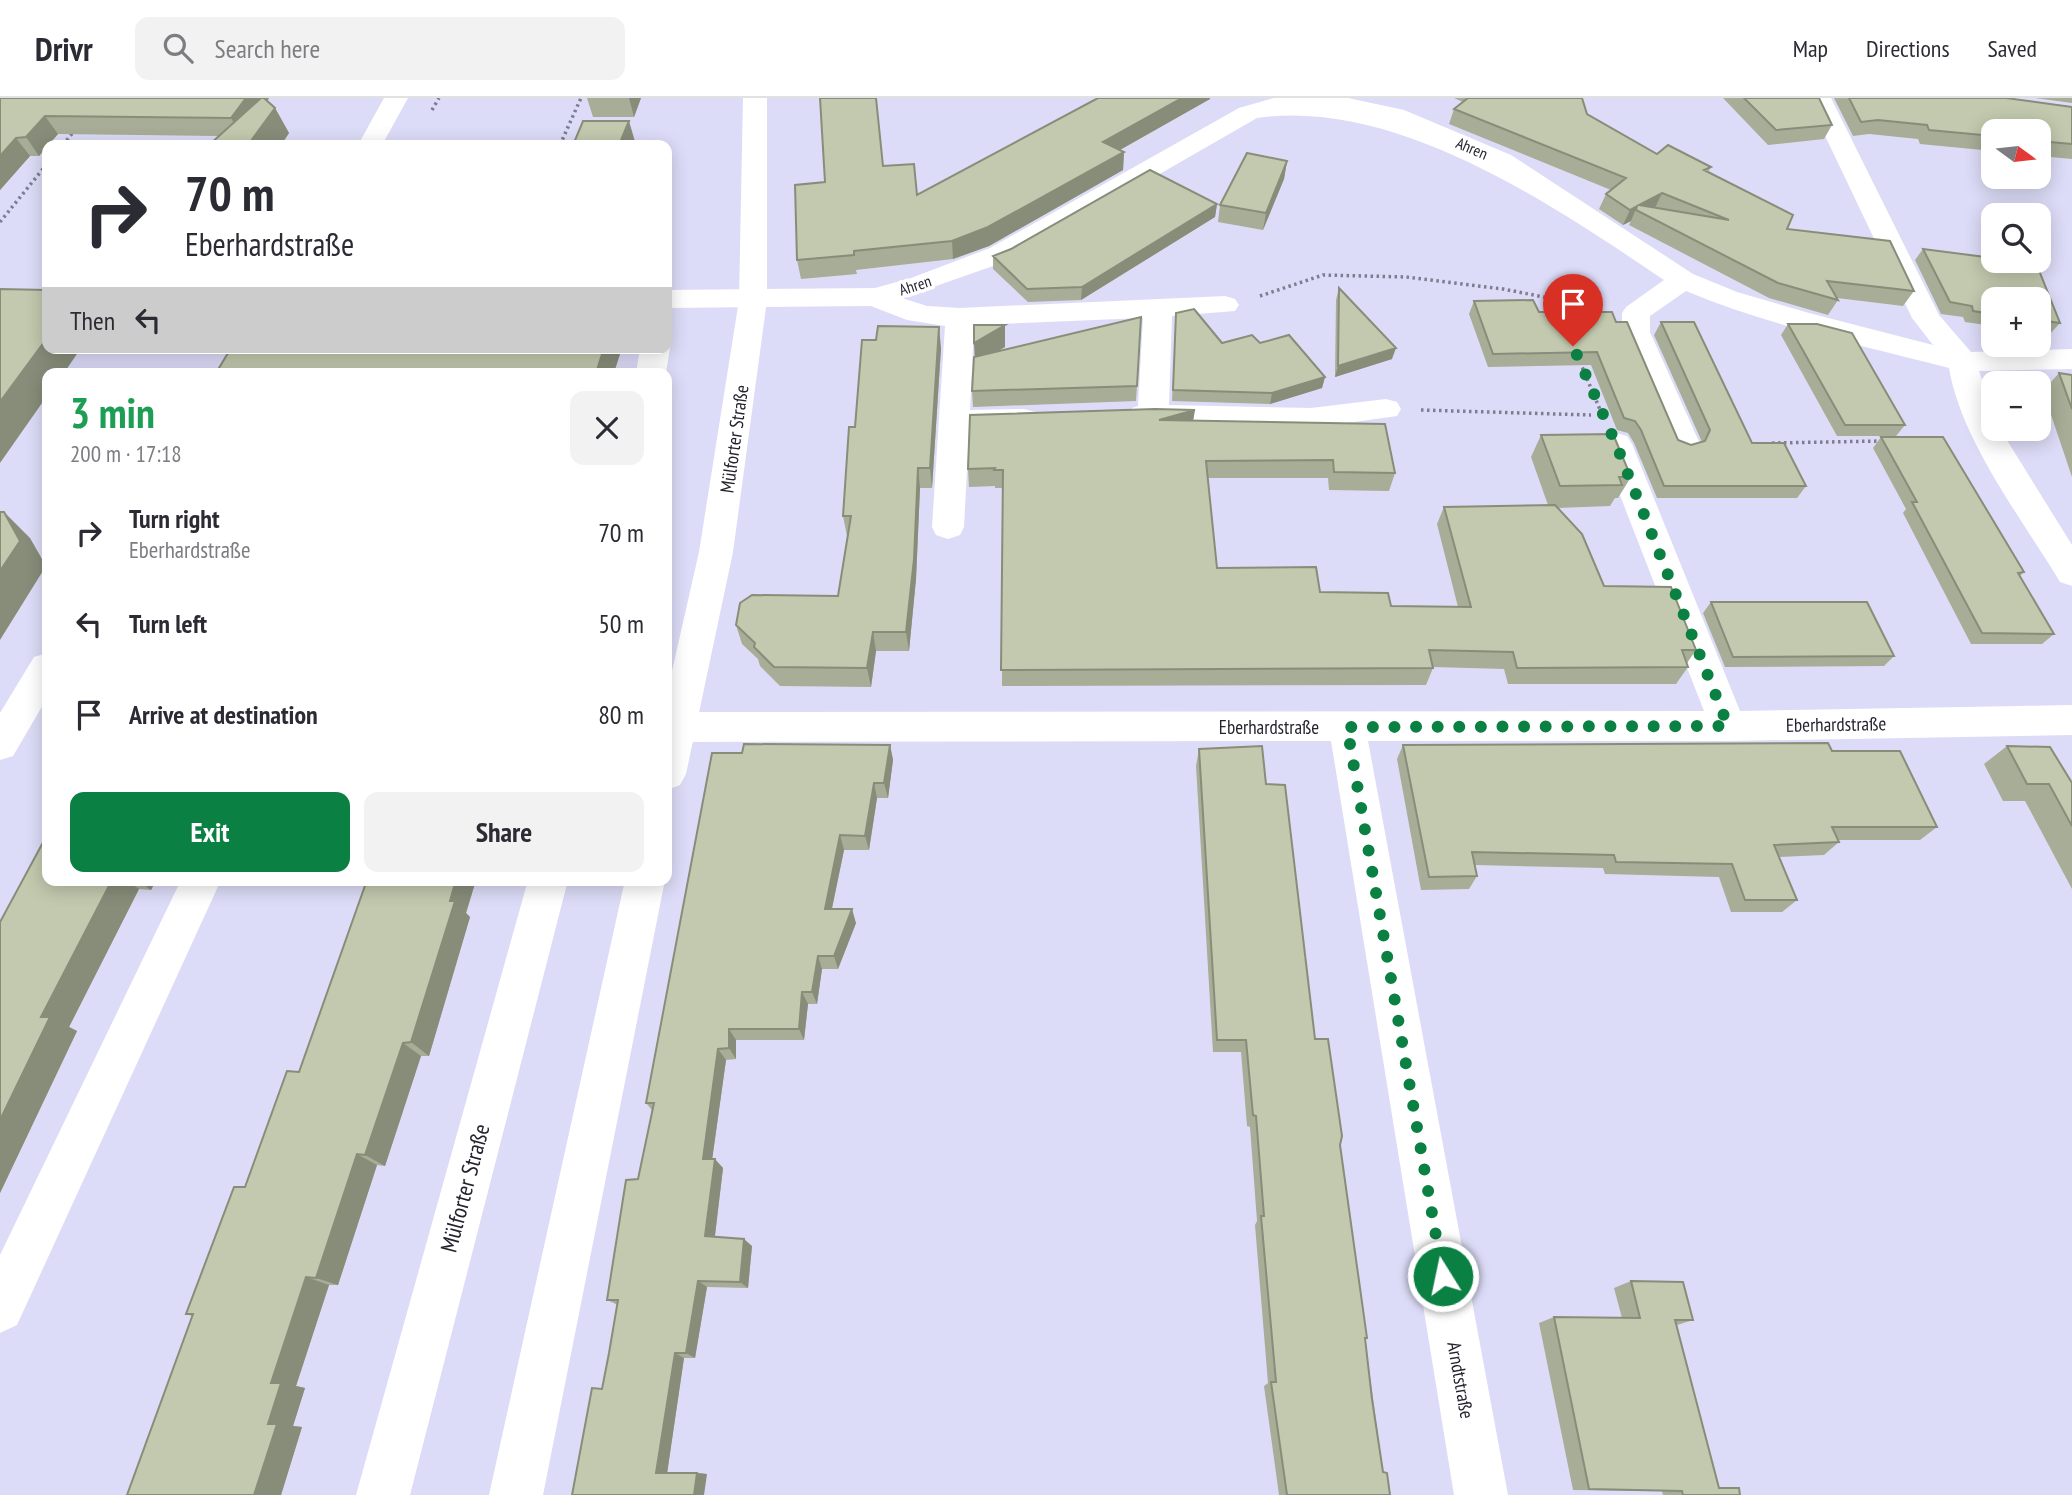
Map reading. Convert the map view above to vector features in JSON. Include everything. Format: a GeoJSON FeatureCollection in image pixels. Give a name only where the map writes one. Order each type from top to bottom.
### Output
{"type":"FeatureCollection","features":[{"type":"Feature","properties":{"kind":"street"},"geometry":{"type":"LineString","coordinates":[[373,140],[396,98]]}},
{"type":"Feature","properties":{"kind":"street","name":"Mülforter Straße"},"geometry":{"type":"LineString","coordinates":[[672,750],[721,526],[753,300],[755,98]]}},
{"type":"Feature","properties":{"kind":"street"},"geometry":{"type":"LineString","coordinates":[[1819,98],[1926,318],[1963,362],[1968,385],[1989,440],[2072,573]]}},
{"type":"Feature","properties":{"kind":"street","name":"Ahren"},"geometry":{"type":"LineString","coordinates":[[672,299],[876,297],[921,284],[1000,254],[1248,113],[1279,104],[1332,102],[1395,116],[1502,160],[1683,280],[1727,298],[1963,362],[2072,359]]}},
{"type":"Feature","properties":{"kind":"street"},"geometry":{"type":"LineString","coordinates":[[1683,280],[1636,313],[1636,332],[1684,444]]}},
{"type":"Feature","properties":{"kind":"street","name":"Ahren"},"geometry":{"type":"LineString","coordinates":[[876,297],[899,309],[929,318],[1225,305]]}},
{"type":"Feature","properties":{"kind":"street"},"geometry":{"type":"LineString","coordinates":[[1153,414],[1158,309]]}},
{"type":"Feature","properties":{"kind":"street"},"geometry":{"type":"LineString","coordinates":[[948,527],[960,317]]}},
{"type":"Feature","properties":{"kind":"street"},"geometry":{"type":"LineString","coordinates":[[1113,416],[1153,414],[1311,418],[1386,409]]}},
{"type":"Feature","properties":{"kind":"street"},"geometry":{"type":"LineString","coordinates":[[954,421],[1047,418]]}},
{"type":"Feature","properties":{"kind":"street"},"geometry":{"type":"LineString","coordinates":[[1616,444],[1728,726]]}},
{"type":"Feature","properties":{"kind":"street"},"geometry":{"type":"LineString","coordinates":[[0,745],[42,675]]}},
{"type":"Feature","properties":{"kind":"street","name":"Eberhardstraße"},"geometry":{"type":"LineString","coordinates":[[677,727],[1728,726],[2072,720]]}},
{"type":"Feature","properties":{"kind":"street","name":"Arndtstraße"},"geometry":{"type":"LineString","coordinates":[[1347,727],[1481,1495]]}},
{"type":"Feature","properties":{"kind":"street"},"geometry":{"type":"LineString","coordinates":[[0,1307],[198,886]]}},
{"type":"Feature","properties":{"kind":"street","name":"Mülforter Straße"},"geometry":{"type":"LineString","coordinates":[[383,1495],[546,886]]}},
{"type":"Feature","properties":{"kind":"street"},"geometry":{"type":"LineString","coordinates":[[516,1495],[644,886]]}},
{"type":"Feature","properties":{"kind":"path"},"geometry":{"type":"LineString","coordinates":[[562,140],[581,98]]}},
{"type":"Feature","properties":{"kind":"path"},"geometry":{"type":"LineString","coordinates":[[66,140],[78,126]]}},
{"type":"Feature","properties":{"kind":"path"},"geometry":{"type":"LineString","coordinates":[[0,222],[42,170]]}},
{"type":"Feature","properties":{"kind":"path"},"geometry":{"type":"LineString","coordinates":[[1225,305],[1323,275],[1406,277],[1503,289],[1554,299],[1565,325]]}},
{"type":"Feature","properties":{"kind":"path"},"geometry":{"type":"LineString","coordinates":[[1386,409],[1602,415],[1576,351]]}},
{"type":"Feature","properties":{"kind":"path"},"geometry":{"type":"LineString","coordinates":[[1767,443],[1892,441]]}},
{"type":"Feature","properties":{"kind":"building"},"geometry":{"type":"Polygon","coordinates":[[[0,98],[246,98],[231,118],[45,116],[26,137],[16,138],[0,156],[0,98]]]}},
{"type":"Feature","properties":{"kind":"building"},"geometry":{"type":"Polygon","coordinates":[[[261,98],[275,108],[252,140],[215,140],[261,98]]]}},
{"type":"Feature","properties":{"kind":"building"},"geometry":{"type":"Polygon","coordinates":[[[820,98],[876,98],[883,166],[914,164],[917,195],[1098,98],[1182,98],[1103,142],[1124,152],[988,227],[952,241],[797,260],[795,185],[825,182],[820,98]]]}},
{"type":"Feature","properties":{"kind":"building"},"geometry":{"type":"Polygon","coordinates":[[[1468,98],[1582,98],[1587,114],[1657,154],[1668,145],[1711,167],[1704,170],[1793,215],[1787,229],[1890,241],[1914,291],[1827,281],[1838,300],[1778,283],[1636,210],[1637,206],[1630,210],[1606,194],[1626,178],[1454,109],[1468,98]],[[1662,193],[1639,205],[1729,220],[1662,193]]]}},
{"type":"Feature","properties":{"kind":"building"},"geometry":{"type":"Polygon","coordinates":[[[1744,98],[1819,98],[1832,125],[1776,130],[1744,98]]]}},
{"type":"Feature","properties":{"kind":"building"},"geometry":{"type":"Polygon","coordinates":[[[1849,98],[2006,98],[2072,107],[2072,144],[2051,142],[2051,119],[1981,119],[1981,135],[1929,130],[1927,125],[1878,120],[1861,122],[1849,98]]]}},
{"type":"Feature","properties":{"kind":"building"},"geometry":{"type":"Polygon","coordinates":[[[583,121],[629,121],[621,140],[575,140],[583,121]]]}},
{"type":"Feature","properties":{"kind":"building"},"geometry":{"type":"Polygon","coordinates":[[[1247,153],[1287,161],[1266,213],[1220,205],[1247,153]]]}},
{"type":"Feature","properties":{"kind":"building"},"geometry":{"type":"Polygon","coordinates":[[[1150,170],[1217,204],[1082,287],[1027,289],[993,256],[1011,249],[1150,170]]]}},
{"type":"Feature","properties":{"kind":"building"},"geometry":{"type":"Polygon","coordinates":[[[1923,249],[1981,256],[1981,273],[2040,273],[2046,287],[1981,287],[1981,312],[1973,311],[1972,306],[1950,302],[1923,249]]]}},
{"type":"Feature","properties":{"kind":"building"},"geometry":{"type":"Polygon","coordinates":[[[1339,288],[1396,348],[1338,366],[1339,288]]]}},
{"type":"Feature","properties":{"kind":"building"},"geometry":{"type":"Polygon","coordinates":[[[0,289],[42,290],[42,345],[0,402],[0,289]]]}},
{"type":"Feature","properties":{"kind":"building"},"geometry":{"type":"Polygon","coordinates":[[[1533,300],[1539,312],[1612,312],[1616,322],[1627,322],[1678,440],[1691,445],[1705,441],[1710,430],[1661,322],[1694,322],[1752,443],[1784,443],[1806,486],[1664,486],[1641,430],[1635,421],[1624,418],[1597,352],[1493,354],[1474,301],[1533,300]]]}},
{"type":"Feature","properties":{"kind":"building"},"geometry":{"type":"Polygon","coordinates":[[[2051,300],[2060,323],[2051,322],[2051,300]]]}},
{"type":"Feature","properties":{"kind":"building"},"geometry":{"type":"Polygon","coordinates":[[[1194,309],[1222,343],[1252,335],[1260,343],[1289,335],[1325,377],[1272,393],[1173,390],[1176,313],[1194,309]]]}},
{"type":"Feature","properties":{"kind":"building"},"geometry":{"type":"Polygon","coordinates":[[[1141,317],[1137,386],[972,391],[974,357],[1141,317]]]}},
{"type":"Feature","properties":{"kind":"building"},"geometry":{"type":"Polygon","coordinates":[[[1788,324],[1817,324],[1852,333],[1905,425],[1845,425],[1788,324]]]}},
{"type":"Feature","properties":{"kind":"building"},"geometry":{"type":"Polygon","coordinates":[[[974,325],[1005,325],[974,343],[974,325]]]}},
{"type":"Feature","properties":{"kind":"building"},"geometry":{"type":"Polygon","coordinates":[[[878,326],[939,327],[930,468],[918,468],[914,559],[906,632],[873,632],[867,668],[774,667],[736,625],[740,603],[752,595],[838,596],[851,516],[843,516],[849,427],[855,427],[862,340],[876,340],[878,326]]]}},
{"type":"Feature","properties":{"kind":"building"},"geometry":{"type":"Polygon","coordinates":[[[227,354],[602,354],[598,368],[219,368],[227,354]]]}},
{"type":"Feature","properties":{"kind":"building"},"geometry":{"type":"Polygon","coordinates":[[[2059,373],[2072,375],[2072,409],[2059,373]]]}},
{"type":"Feature","properties":{"kind":"building"},"geometry":{"type":"Polygon","coordinates":[[[1195,410],[1159,420],[1385,424],[1395,473],[1334,472],[1333,460],[1206,461],[1217,568],[1316,567],[1320,592],[1388,593],[1391,606],[1471,607],[1444,507],[1555,505],[1582,534],[1604,586],[1671,587],[1696,650],[1682,650],[1688,667],[1517,668],[1513,652],[1429,650],[1433,668],[1001,670],[1003,470],[968,469],[970,415],[1195,410]]]}},
{"type":"Feature","properties":{"kind":"building"},"geometry":{"type":"Polygon","coordinates":[[[1613,434],[1631,477],[1619,477],[1622,485],[1560,486],[1541,435],[1613,434]]]}},
{"type":"Feature","properties":{"kind":"building"},"geometry":{"type":"Polygon","coordinates":[[[1881,437],[1943,437],[2024,572],[2018,573],[2054,634],[1982,633],[1912,502],[1917,502],[1881,437]]]}},
{"type":"Feature","properties":{"kind":"building"},"geometry":{"type":"Polygon","coordinates":[[[0,512],[4,512],[20,541],[0,571],[0,512]]]}},
{"type":"Feature","properties":{"kind":"building"},"geometry":{"type":"Polygon","coordinates":[[[1711,602],[1867,602],[1894,656],[1733,657],[1711,602]]]}},
{"type":"Feature","properties":{"kind":"building"},"geometry":{"type":"Polygon","coordinates":[[[1828,743],[1832,751],[1900,751],[1937,827],[1832,827],[1839,842],[1774,845],[1797,900],[1745,900],[1732,864],[1616,862],[1614,855],[1472,852],[1477,876],[1429,877],[1403,745],[1828,743]]]}},
{"type":"Feature","properties":{"kind":"building"},"geometry":{"type":"Polygon","coordinates":[[[744,744],[890,745],[884,783],[874,783],[865,836],[840,835],[825,909],[852,909],[834,956],[818,956],[812,992],[802,992],[799,1029],[729,1029],[729,1048],[718,1049],[703,1159],[715,1159],[705,1236],[744,1239],[740,1282],[698,1281],[686,1353],[675,1353],[656,1473],[697,1473],[694,1495],[572,1495],[592,1388],[602,1389],[609,1353],[618,1300],[607,1300],[626,1180],[638,1179],[654,1103],[646,1103],[712,753],[742,753],[744,744]]]}},
{"type":"Feature","properties":{"kind":"building"},"geometry":{"type":"Polygon","coordinates":[[[1262,746],[1266,784],[1285,785],[1315,1039],[1328,1039],[1367,1338],[1372,1399],[1383,1472],[1387,1473],[1390,1495],[1287,1495],[1271,1382],[1276,1382],[1261,1216],[1264,1216],[1256,1116],[1253,1115],[1246,1040],[1217,1040],[1199,749],[1262,746]]]}},
{"type":"Feature","properties":{"kind":"building"},"geometry":{"type":"Polygon","coordinates":[[[2007,746],[2050,747],[2072,783],[2072,826],[2049,784],[2027,784],[2007,746]]]}},
{"type":"Feature","properties":{"kind":"building"},"geometry":{"type":"Polygon","coordinates":[[[42,844],[42,886],[109,886],[41,1017],[50,1017],[0,1120],[0,922],[42,844]]]}},
{"type":"Feature","properties":{"kind":"building"},"geometry":{"type":"Polygon","coordinates":[[[365,886],[454,886],[450,901],[455,901],[411,1042],[403,1043],[365,1155],[357,1154],[316,1278],[306,1277],[271,1383],[281,1383],[268,1424],[277,1424],[254,1495],[127,1495],[193,1314],[186,1314],[234,1187],[245,1187],[287,1071],[299,1072],[365,886]]]}},
{"type":"Feature","properties":{"kind":"building"},"geometry":{"type":"Polygon","coordinates":[[[1631,1281],[1683,1282],[1693,1320],[1675,1320],[1719,1488],[1739,1488],[1740,1495],[1683,1495],[1682,1491],[1589,1489],[1554,1317],[1640,1318],[1631,1281]]]}},
{"type":"Feature","properties":{"kind":"route"},"geometry":{"type":"LineString","coordinates":[[1443,1276],[1347,727],[1728,726],[1616,444],[1573,346]]}}]}
